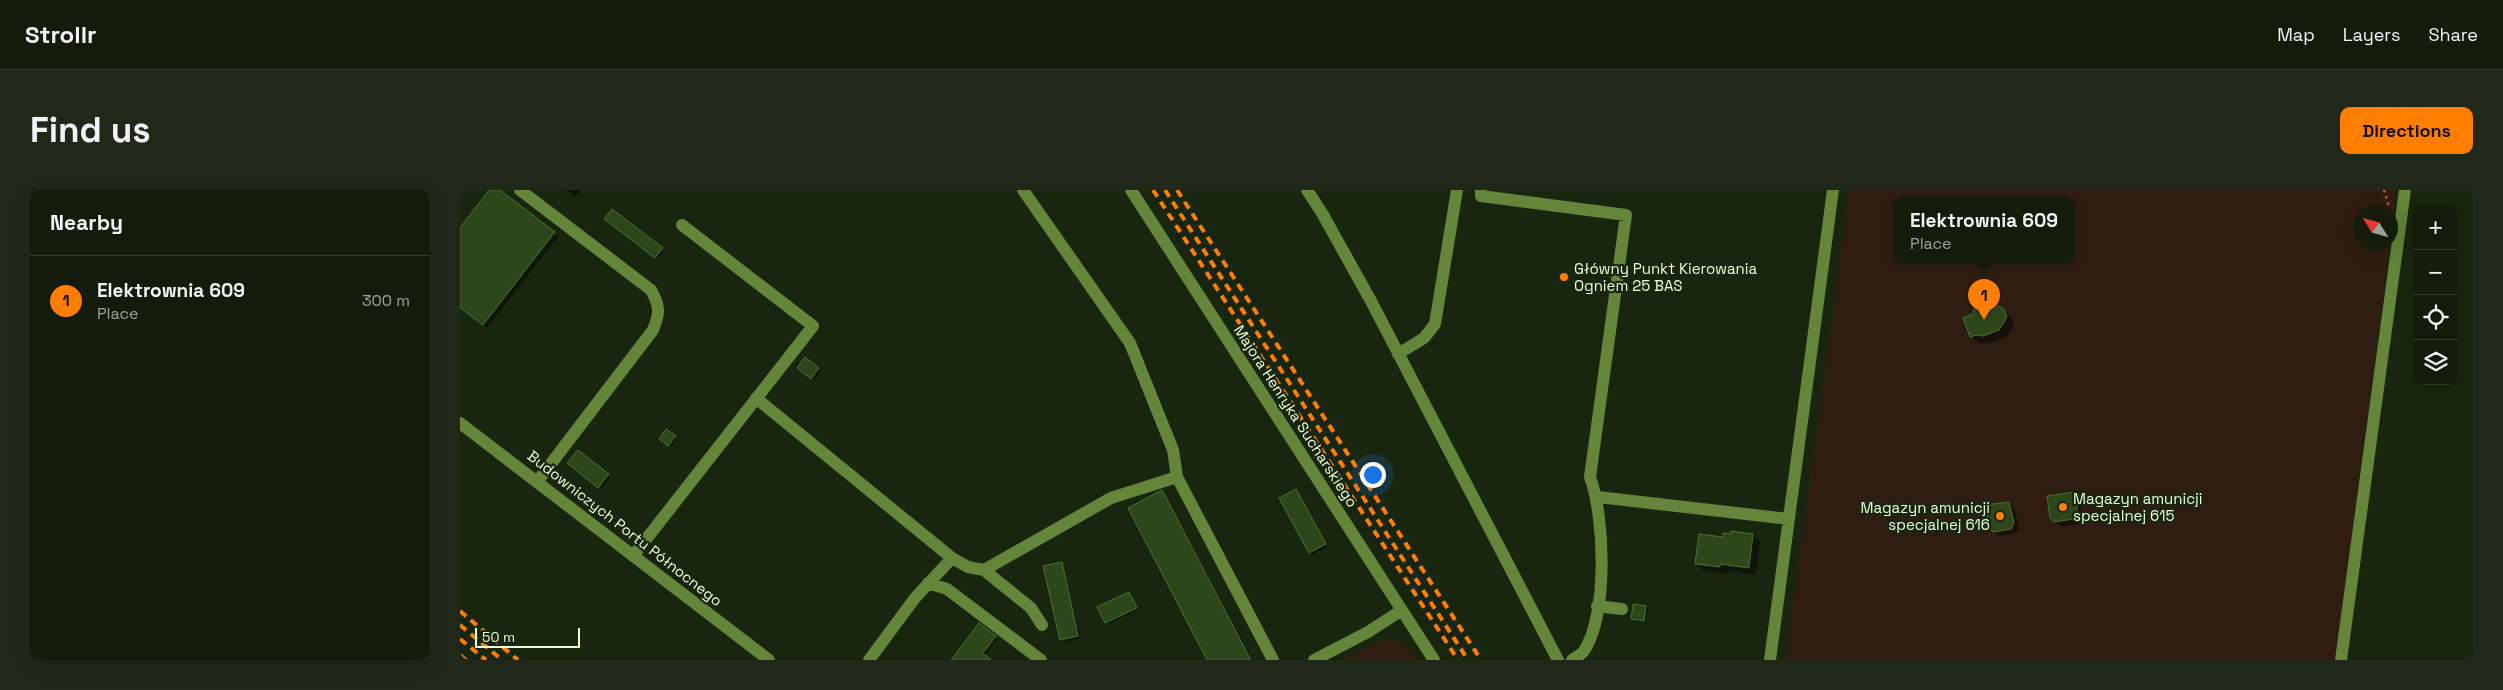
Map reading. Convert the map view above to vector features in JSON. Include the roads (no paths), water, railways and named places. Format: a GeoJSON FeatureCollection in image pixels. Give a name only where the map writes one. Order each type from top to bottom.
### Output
{"type":"FeatureCollection","features":[{"type":"Feature","properties":{"kind":"street"},"geometry":{"type":"LineString","coordinates":[[520,190],[651,290],[659,303],[660,315],[653,330],[537,482]]}},
{"type":"Feature","properties":{"kind":"street"},"geometry":{"type":"LineString","coordinates":[[1022,190],[1130,343],[1173,450],[1177,477],[1273,660]]}},
{"type":"Feature","properties":{"kind":"street","name":"Majora Henryka Sucharskiego"},"geometry":{"type":"LineString","coordinates":[[1131,190],[1434,660]]}},
{"type":"Feature","properties":{"kind":"street"},"geometry":{"type":"LineString","coordinates":[[1307,190],[1327,222],[1398,354],[1558,660]]}},
{"type":"Feature","properties":{"kind":"street"},"geometry":{"type":"LineString","coordinates":[[1398,354],[1424,338],[1435,324],[1456,190]]}},
{"type":"Feature","properties":{"kind":"street"},"geometry":{"type":"LineString","coordinates":[[1481,190],[1481,196],[1626,215],[1590,477],[1598,497],[1602,562],[1597,606],[1592,634],[1583,653],[1572,660]]}},
{"type":"Feature","properties":{"kind":"street"},"geometry":{"type":"LineString","coordinates":[[1770,660],[1833,190]]}},
{"type":"Feature","properties":{"kind":"street"},"geometry":{"type":"LineString","coordinates":[[2342,660],[2405,190]]}},
{"type":"Feature","properties":{"kind":"street"},"geometry":{"type":"LineString","coordinates":[[634,556],[814,326],[682,224]]}},
{"type":"Feature","properties":{"kind":"street"},"geometry":{"type":"LineString","coordinates":[[756,398],[952,558],[968,567],[984,570],[1031,608],[1042,625]]}},
{"type":"Feature","properties":{"kind":"street","name":"Budowniczych Portu Północnego"},"geometry":{"type":"LineString","coordinates":[[460,423],[769,660]]}},
{"type":"Feature","properties":{"kind":"street"},"geometry":{"type":"LineString","coordinates":[[984,570],[1111,498],[1177,477]]}},
{"type":"Feature","properties":{"kind":"street"},"geometry":{"type":"LineString","coordinates":[[1598,497],[1789,519]]}},
{"type":"Feature","properties":{"kind":"street"},"geometry":{"type":"LineString","coordinates":[[869,660],[928,583],[952,558]]}},
{"type":"Feature","properties":{"kind":"street"},"geometry":{"type":"LineString","coordinates":[[928,583],[947,589],[1041,660]]}},
{"type":"Feature","properties":{"kind":"street"},"geometry":{"type":"LineString","coordinates":[[1597,606],[1622,609]]}},
{"type":"Feature","properties":{"kind":"street"},"geometry":{"type":"LineString","coordinates":[[1314,660],[1368,632],[1402,610]]}},
{"type":"Feature","properties":{"kind":"railway"},"geometry":{"type":"LineString","coordinates":[[1153,190],[1458,660]]}},
{"type":"Feature","properties":{"kind":"railway"},"geometry":{"type":"LineString","coordinates":[[1165,190],[1468,660]]}},
{"type":"Feature","properties":{"kind":"railway"},"geometry":{"type":"LineString","coordinates":[[1177,190],[1481,660]]}},
{"type":"Feature","properties":{"kind":"railway"},"geometry":{"type":"LineString","coordinates":[[460,611],[518,660]]}},
{"type":"Feature","properties":{"kind":"railway"},"geometry":{"type":"LineString","coordinates":[[460,625],[502,660]]}},
{"type":"Feature","properties":{"kind":"railway"},"geometry":{"type":"LineString","coordinates":[[460,639],[486,660]]}},
{"type":"Feature","properties":{"kind":"railway"},"geometry":{"type":"LineString","coordinates":[[460,655],[466,660]]}},
{"type":"Feature","properties":{"kind":"place","name":"Główny Punkt Kierowania Ogniem 25 BAS"},"geometry":{"type":"Point","coordinates":[1564,277]}},
{"type":"Feature","properties":{"kind":"place","name":"Elektrownia 609"},"geometry":{"type":"Point","coordinates":[1984,320]}},
{"type":"Feature","properties":{"kind":"place","name":"Magazyn amunicji specjalnej 615"},"geometry":{"type":"Point","coordinates":[2063,507]}},
{"type":"Feature","properties":{"kind":"place","name":"Magazyn amunicji specjalnej 616"},"geometry":{"type":"Point","coordinates":[2000,516]}}]}
